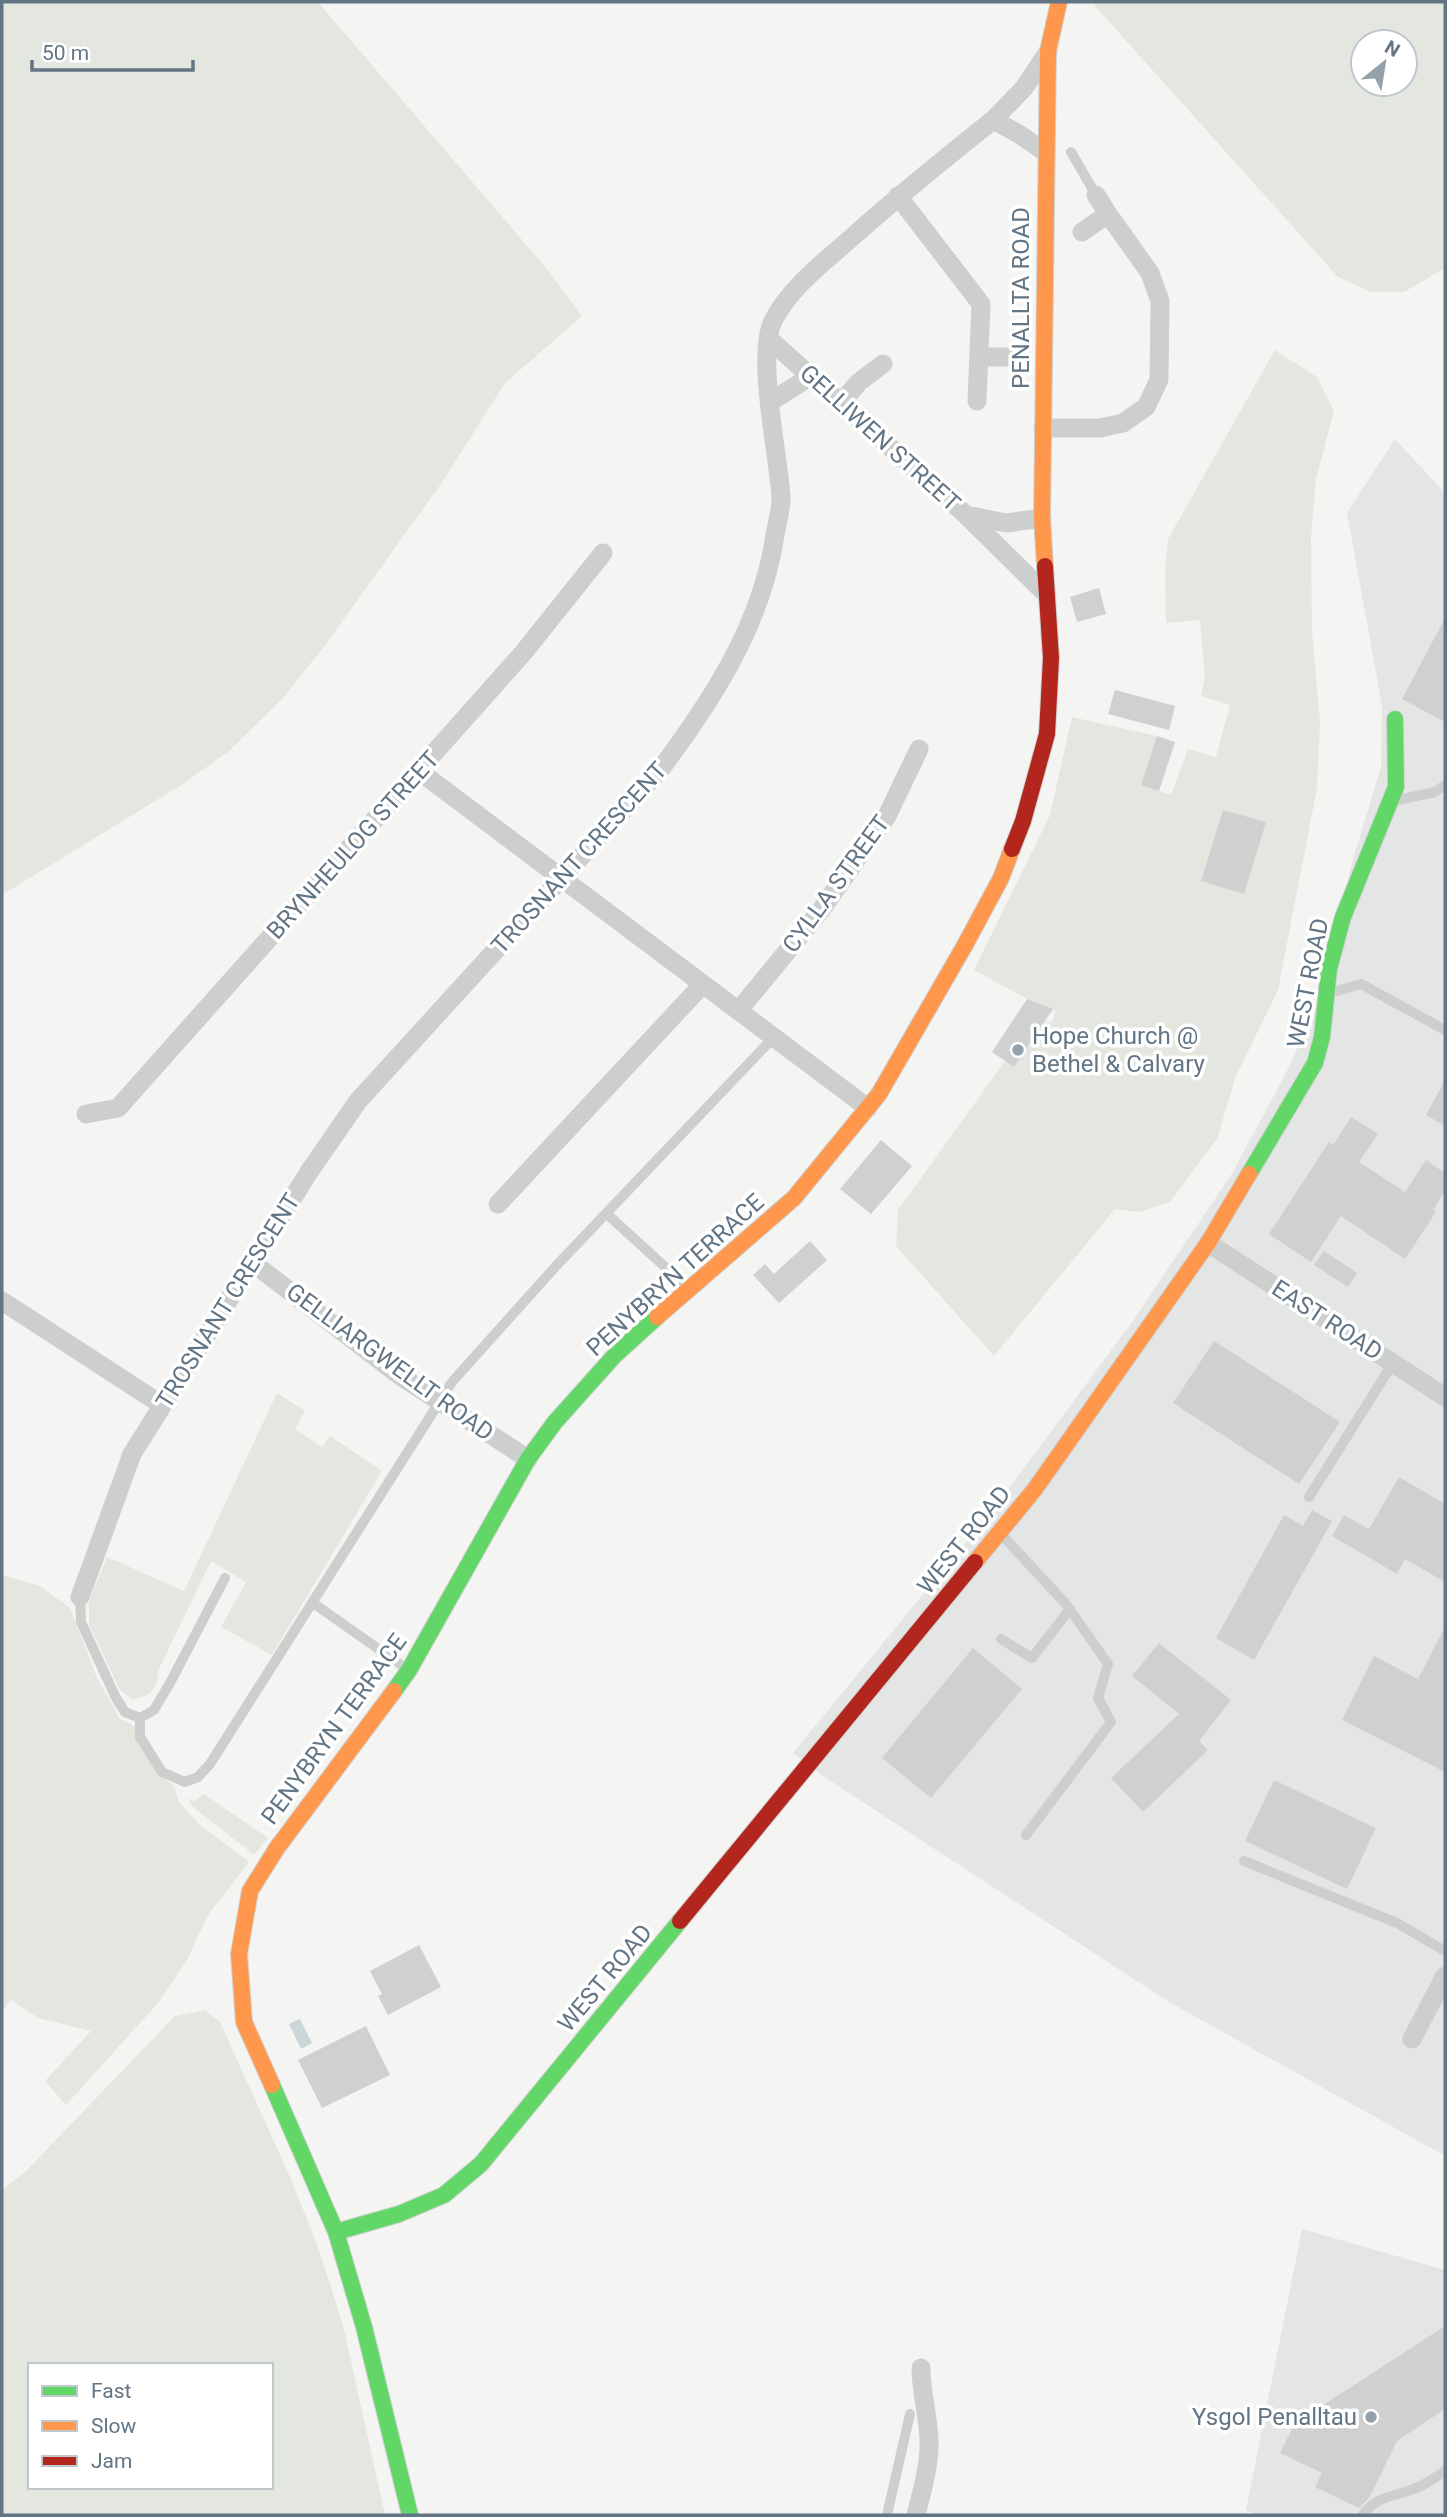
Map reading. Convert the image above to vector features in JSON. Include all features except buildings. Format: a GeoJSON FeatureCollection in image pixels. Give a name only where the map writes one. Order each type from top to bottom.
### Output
{"type":"FeatureCollection","features":[{"type":"Feature","properties":{"kind":"street","name":"PENALLTA ROAD"},"geometry":{"type":"LineString","coordinates":[[1047,595],[1042,518],[1045,152],[1048,51],[1059,2]]}},
{"type":"Feature","properties":{"kind":"street","name":"TROSNANT CRESCENT"},"geometry":{"type":"LineString","coordinates":[[80,1597],[132,1454],[309,1172],[358,1101],[660,770],[700,716],[736,653],[756,607],[771,562],[781,500],[770,402],[768,338],[774,319],[805,278],[898,196],[993,120],[1024,88],[1048,51]]}},
{"type":"Feature","properties":{"kind":"street"},"geometry":{"type":"LineString","coordinates":[[993,120],[1045,152]]}},
{"type":"Feature","properties":{"kind":"street"},"geometry":{"type":"LineString","coordinates":[[1043,428],[1100,428],[1123,423],[1146,407],[1159,380],[1160,301],[1150,274],[1096,195]]}},
{"type":"Feature","properties":{"kind":"street"},"geometry":{"type":"LineString","coordinates":[[898,196],[981,304],[977,401]]}},
{"type":"Feature","properties":{"kind":"street"},"geometry":{"type":"LineString","coordinates":[[1082,232],[1108,214]]}},
{"type":"Feature","properties":{"kind":"street","name":"GELLIWEN STREET"},"geometry":{"type":"LineString","coordinates":[[768,338],[966,514],[1006,523],[1042,518]]}},
{"type":"Feature","properties":{"kind":"street"},"geometry":{"type":"LineString","coordinates":[[979,357],[1013,357]]}},
{"type":"Feature","properties":{"kind":"street"},"geometry":{"type":"LineString","coordinates":[[841,403],[859,382],[883,364]]}},
{"type":"Feature","properties":{"kind":"street"},"geometry":{"type":"LineString","coordinates":[[770,402],[811,376]]}},
{"type":"Feature","properties":{"kind":"street"},"geometry":{"type":"LineString","coordinates":[[966,514],[1047,595]]}},
{"type":"Feature","properties":{"kind":"street","name":"BRYNHEULOG STREET"},"geometry":{"type":"LineString","coordinates":[[86,1114],[118,1108],[523,653],[603,553]]}},
{"type":"Feature","properties":{"kind":"street","name":"PENYBRYN TERRACE"},"geometry":{"type":"LineString","coordinates":[[410,2515],[364,2328],[336,2232],[244,2022],[239,1954],[250,1891],[277,1848],[409,1670],[528,1459],[555,1422],[615,1355],[688,1288],[794,1198],[879,1094],[1001,878],[1023,821],[1047,734],[1051,658],[1047,595]]}},
{"type":"Feature","properties":{"kind":"street","name":"WEST ROAD"},"geometry":{"type":"LineString","coordinates":[[336,2232],[399,2214],[444,2195],[481,2164],[1035,1489],[1208,1243],[1315,1063],[1322,1037],[1329,969],[1343,917],[1396,787],[1395,719]]}},
{"type":"Feature","properties":{"kind":"street","name":"CYLLA STREET"},"geometry":{"type":"LineString","coordinates":[[739,1010],[821,910],[887,816],[919,749]]}},
{"type":"Feature","properties":{"kind":"street"},"geometry":{"type":"LineString","coordinates":[[419,771],[868,1108]]}},
{"type":"Feature","properties":{"kind":"street"},"geometry":{"type":"LineString","coordinates":[[498,1204],[703,984]]}},
{"type":"Feature","properties":{"kind":"street","name":"EAST ROAD"},"geometry":{"type":"LineString","coordinates":[[1208,1243],[1445,1397]]}},
{"type":"Feature","properties":{"kind":"street","name":"GELLIARGWELLT ROAD"},"geometry":{"type":"LineString","coordinates":[[253,1263],[399,1375],[528,1459]]}},
{"type":"Feature","properties":{"kind":"street"},"geometry":{"type":"LineString","coordinates":[[2,1301],[162,1405]]}},
{"type":"Feature","properties":{"kind":"street"},"geometry":{"type":"LineString","coordinates":[[1412,2039],[1445,1976]]}},
{"type":"Feature","properties":{"kind":"street"},"geometry":{"type":"LineString","coordinates":[[916,2515],[926,2473],[929,2442],[921,2393],[921,2368]]}},
{"type":"Feature","properties":{"kind":"lane"},"geometry":{"type":"LineString","coordinates":[[1071,152],[1096,195]]}},
{"type":"Feature","properties":{"kind":"lane"},"geometry":{"type":"LineString","coordinates":[[1390,801],[1435,792],[1445,785]]}},
{"type":"Feature","properties":{"kind":"lane"},"geometry":{"type":"LineString","coordinates":[[1326,994],[1361,984],[1445,1030]]}},
{"type":"Feature","properties":{"kind":"lane"},"geometry":{"type":"LineString","coordinates":[[140,1718],[141,1737],[162,1772],[185,1782],[198,1777],[210,1764],[452,1382],[556,1266],[774,1037]]}},
{"type":"Feature","properties":{"kind":"lane"},"geometry":{"type":"LineString","coordinates":[[607,1214],[688,1288]]}},
{"type":"Feature","properties":{"kind":"lane"},"geometry":{"type":"LineString","coordinates":[[1309,1497],[1394,1363]]}},
{"type":"Feature","properties":{"kind":"lane"},"geometry":{"type":"LineString","coordinates":[[999,1533],[1069,1609],[1108,1664],[1098,1698],[1111,1722],[1026,1835]]}},
{"type":"Feature","properties":{"kind":"lane"},"geometry":{"type":"LineString","coordinates":[[140,1718],[153,1710],[170,1684],[225,1578]]}},
{"type":"Feature","properties":{"kind":"lane"},"geometry":{"type":"LineString","coordinates":[[80,1597],[81,1622],[116,1698],[125,1713],[140,1718]]}},
{"type":"Feature","properties":{"kind":"lane"},"geometry":{"type":"LineString","coordinates":[[313,1603],[409,1670]]}},
{"type":"Feature","properties":{"kind":"lane"},"geometry":{"type":"LineString","coordinates":[[1001,1639],[1032,1658],[1069,1609]]}},
{"type":"Feature","properties":{"kind":"lane"},"geometry":{"type":"LineString","coordinates":[[1244,1861],[1397,1923],[1445,1951]]}},
{"type":"Feature","properties":{"kind":"lane"},"geometry":{"type":"LineString","coordinates":[[887,2515],[910,2414]]}},
{"type":"Feature","properties":{"kind":"lane"},"geometry":{"type":"LineString","coordinates":[[1363,2515],[1368,2508],[1382,2499],[1417,2488],[1445,2471]]}},
{"type":"Feature","properties":{"kind":"shaded area"},"geometry":{"type":"Polygon","coordinates":[[[2,2],[318,2],[547,269],[582,316],[505,383],[443,481],[326,644],[282,699],[229,751],[183,784],[2,895],[2,2]]]}},
{"type":"Feature","properties":{"kind":"shaded area"},"geometry":{"type":"Polygon","coordinates":[[[1095,2],[1445,2],[1445,268],[1404,292],[1371,292],[1338,277],[1095,6],[1095,2]]]}},
{"type":"Feature","properties":{"kind":"shaded area"},"geometry":{"type":"Polygon","coordinates":[[[1275,350],[1317,377],[1334,411],[1316,479],[1311,539],[1312,632],[1320,721],[1317,788],[1278,990],[1236,1076],[1217,1139],[1170,1202],[1139,1212],[1115,1209],[994,1356],[896,1246],[898,1210],[1005,1061],[1014,1067],[1044,1021],[1051,1023],[1056,1011],[1027,999],[974,970],[1050,815],[1072,717],[1157,736],[1141,785],[1171,795],[1188,749],[1216,757],[1230,705],[1201,696],[1205,676],[1200,620],[1166,623],[1165,568],[1168,539],[1275,350]]]}},
{"type":"Feature","properties":{"kind":"shaded area"},"geometry":{"type":"Polygon","coordinates":[[[1395,439],[1445,493],[1445,2156],[1169,2002],[826,1778],[793,1753],[1001,1499],[1135,1318],[1231,1175],[1285,1075],[1315,1010],[1354,856],[1381,767],[1382,706],[1347,513],[1395,439]]]}},
{"type":"Feature","properties":{"kind":"shaded area"},"geometry":{"type":"Polygon","coordinates":[[[277,1393],[305,1411],[295,1429],[322,1447],[330,1436],[382,1471],[272,1655],[221,1627],[246,1582],[211,1561],[159,1669],[153,1690],[145,1696],[132,1699],[120,1690],[89,1625],[89,1602],[107,1557],[184,1591],[277,1393]]]}},
{"type":"Feature","properties":{"kind":"shaded area"},"geometry":{"type":"Polygon","coordinates":[[[2,1575],[40,1586],[70,1608],[97,1678],[120,1719],[135,1726],[147,1757],[162,1777],[174,1786],[179,1802],[199,1824],[249,1862],[208,1915],[187,1960],[159,2002],[66,2105],[45,2081],[91,2031],[38,2018],[11,2000],[2,2011],[2,1575]]]}},
{"type":"Feature","properties":{"kind":"shaded area"},"geometry":{"type":"Polygon","coordinates":[[[204,1794],[268,1838],[254,1855],[192,1806],[187,1797],[194,1802],[204,1794]]]}},
{"type":"Feature","properties":{"kind":"shaded area"},"geometry":{"type":"Polygon","coordinates":[[[205,2010],[220,2022],[317,2244],[343,2325],[385,2515],[2,2515],[2,2190],[27,2170],[175,2016],[205,2010]]]}},
{"type":"Feature","properties":{"kind":"shaded area"},"geometry":{"type":"Polygon","coordinates":[[[300,2019],[312,2043],[301,2049],[289,2024],[300,2019]]]}},
{"type":"Feature","properties":{"kind":"shaded area","name":"Ysgol Penalltau"},"geometry":{"type":"Polygon","coordinates":[[[1302,2229],[1445,2270],[1445,2515],[1256,2515],[1246,2510],[1302,2229]]]}},
{"type":"Feature","properties":{"kind":"traffic: fast"},"geometry":{"type":"LineString","coordinates":[[1249,1174],[1315,1063],[1322,1037],[1329,969],[1343,917],[1396,787],[1395,719]]}},
{"type":"Feature","properties":{"kind":"traffic: fast"},"geometry":{"type":"LineString","coordinates":[[394,1691],[409,1670],[528,1459],[555,1422],[615,1355],[657,1317]]}},
{"type":"Feature","properties":{"kind":"traffic: fast"},"geometry":{"type":"LineString","coordinates":[[336,2232],[399,2214],[444,2195],[481,2164],[680,1921]]}},
{"type":"Feature","properties":{"kind":"traffic: fast"},"geometry":{"type":"LineString","coordinates":[[272,2085],[336,2232],[364,2327],[410,2515]]}},
{"type":"Feature","properties":{"kind":"traffic: slow"},"geometry":{"type":"LineString","coordinates":[[1045,566],[1042,518],[1048,51],[1059,2]]}},
{"type":"Feature","properties":{"kind":"traffic: slow"},"geometry":{"type":"LineString","coordinates":[[657,1317],[794,1198],[879,1094],[965,945],[1001,878],[1012,849]]}},
{"type":"Feature","properties":{"kind":"traffic: slow"},"geometry":{"type":"LineString","coordinates":[[975,1562],[1035,1489],[1208,1243],[1249,1174]]}},
{"type":"Feature","properties":{"kind":"traffic: slow"},"geometry":{"type":"LineString","coordinates":[[272,2085],[244,2022],[239,1954],[250,1891],[277,1848],[394,1691]]}},
{"type":"Feature","properties":{"kind":"traffic: jam"},"geometry":{"type":"LineString","coordinates":[[1012,849],[1023,821],[1047,734],[1051,658],[1045,566]]}},
{"type":"Feature","properties":{"kind":"traffic: jam"},"geometry":{"type":"LineString","coordinates":[[680,1921],[975,1562]]}},
{"type":"Feature","properties":{"kind":"place","name":"Hope Church @ Bethel & Calvary"},"geometry":{"type":"Point","coordinates":[1018,1050]}},
{"type":"Feature","properties":{"kind":"place","name":"Ysgol Penalltau"},"geometry":{"type":"Point","coordinates":[1371,2417]}}]}
